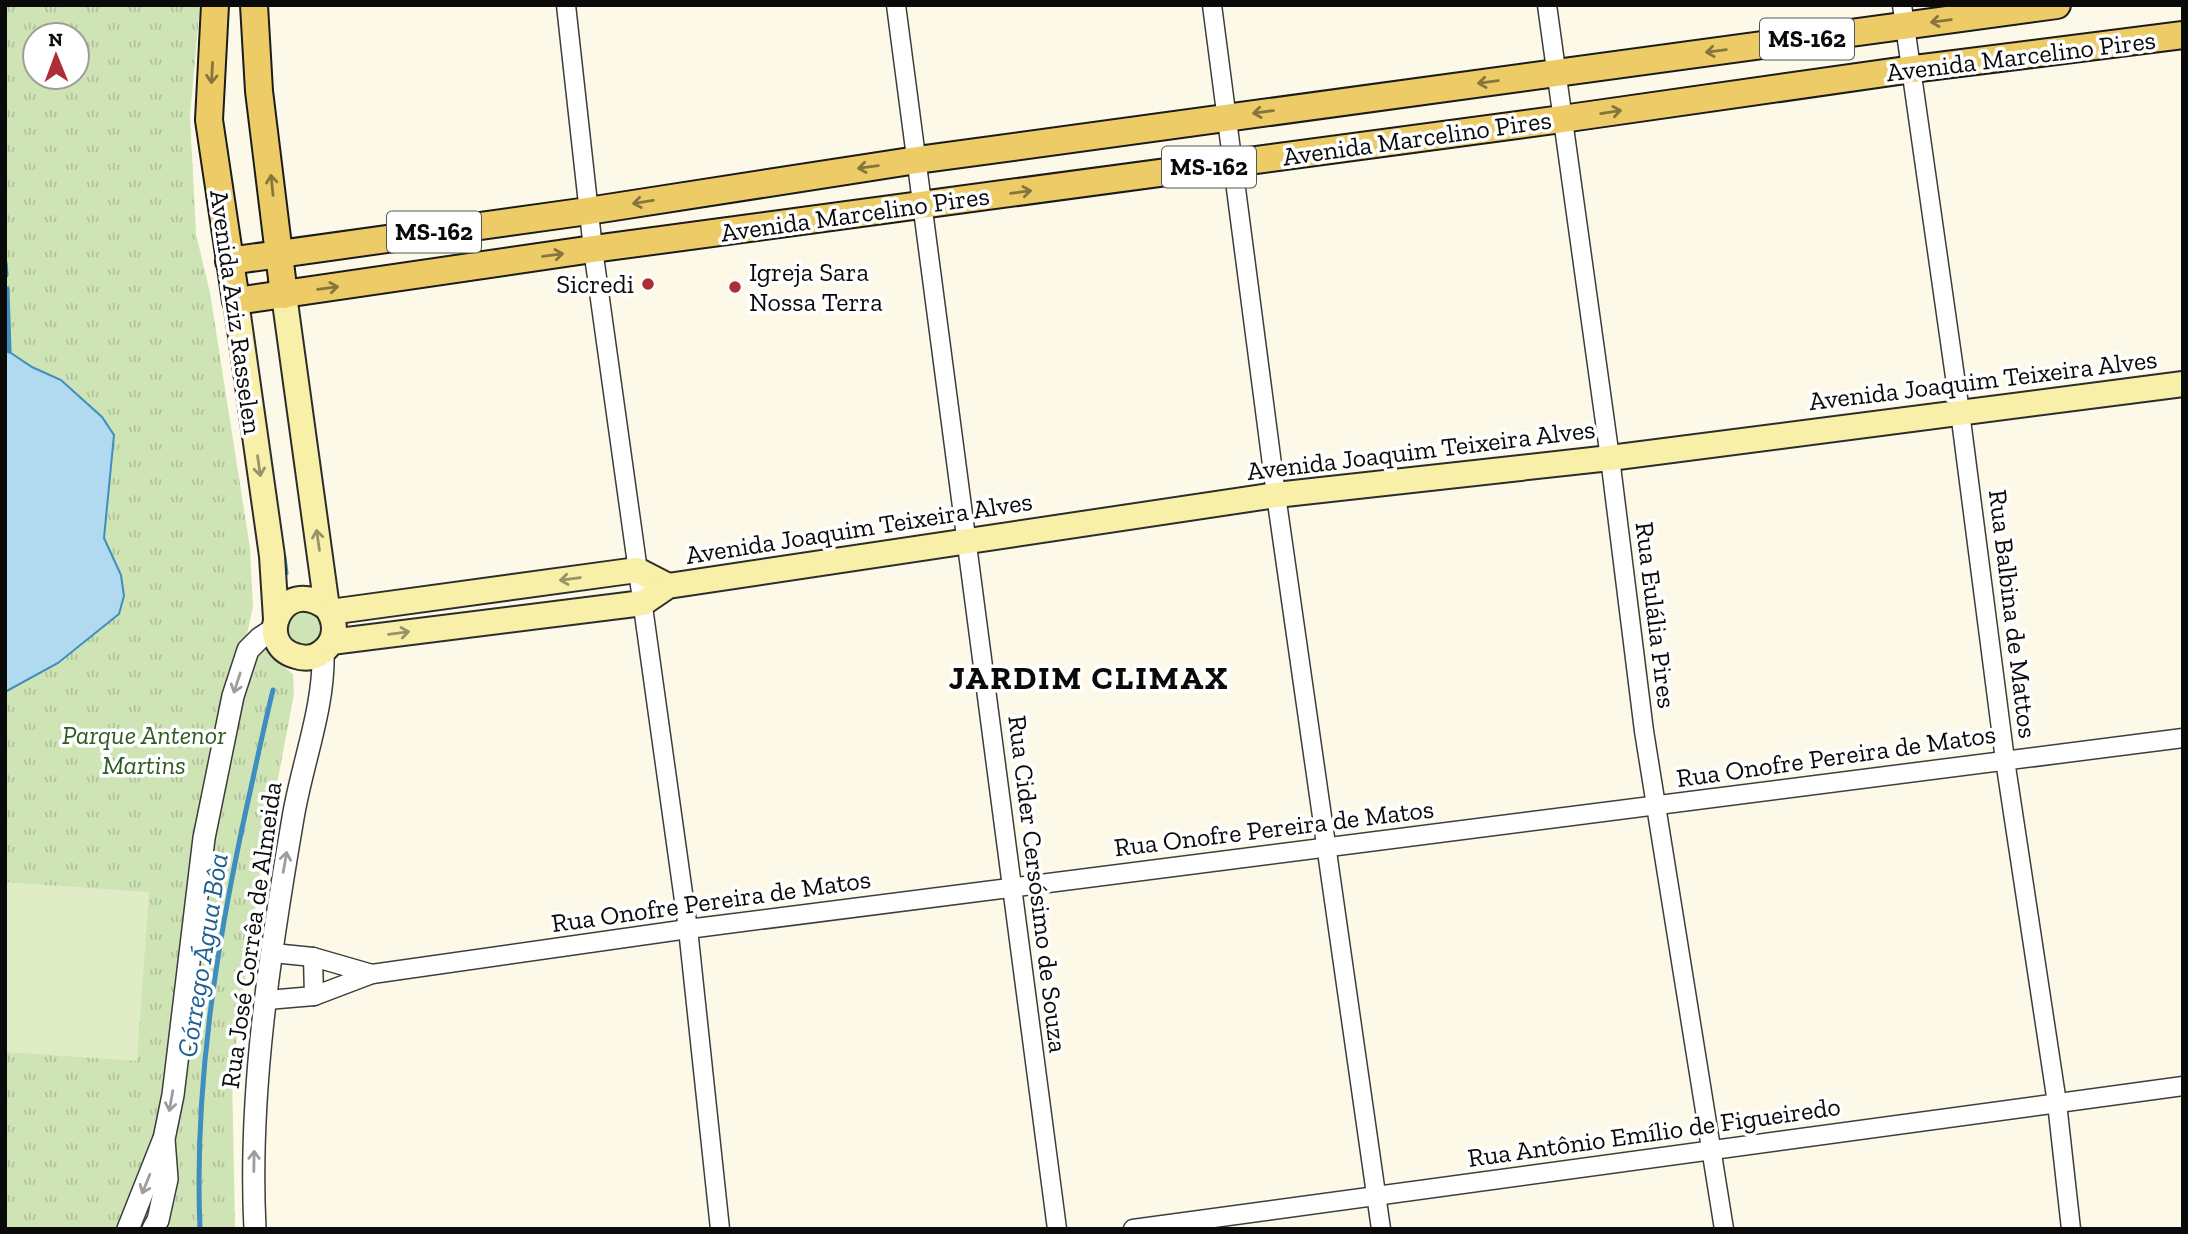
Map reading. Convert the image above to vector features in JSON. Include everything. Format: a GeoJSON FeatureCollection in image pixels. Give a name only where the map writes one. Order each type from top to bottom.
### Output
{"type":"FeatureCollection","features":[{"type":"Feature","properties":{"kind":"main road","name":"Avenida Aziz Rasselen"},"geometry":{"type":"LineString","coordinates":[[215,5],[209,120],[272,555],[275,624]]}},
{"type":"Feature","properties":{"kind":"main road","name":"Avenida Aziz Rasselen"},"geometry":{"type":"LineString","coordinates":[[254,5],[259,92],[284,295],[328,610],[335,627],[327,647]]}},
{"type":"Feature","properties":{"kind":"main road","name":"Avenida Marcelino Pires"},"geometry":{"type":"LineString","coordinates":[[229,261],[588,211],[916,160],[1556,73],[1904,16],[2057,5]]}},
{"type":"Feature","properties":{"kind":"main road","name":"Avenida Marcelino Pires"},"geometry":{"type":"LineString","coordinates":[[236,301],[593,249],[1562,119],[1913,69],[2183,35]]}},
{"type":"Feature","properties":{"kind":"main road","name":"Avenida Joaquim Teixeira Alves"},"geometry":{"type":"LineString","coordinates":[[643,603],[668,586],[1276,495],[1610,458],[2183,384]]}},
{"type":"Feature","properties":{"kind":"main road","name":"Avenida Joaquim Teixeira Alves"},"geometry":{"type":"LineString","coordinates":[[638,570],[668,586]]}},
{"type":"Feature","properties":{"kind":"main road"},"geometry":{"type":"LineString","coordinates":[[638,570],[328,610],[318,601],[298,598],[281,609],[275,624],[276,640],[292,655],[313,657],[327,647],[643,603]]}},
{"type":"Feature","properties":{"kind":"main road"},"geometry":{"type":"LineString","coordinates":[[602,575],[607,607]]}},
{"type":"Feature","properties":{"kind":"street"},"geometry":{"type":"LineString","coordinates":[[566,5],[593,249],[688,929],[720,1229]]}},
{"type":"Feature","properties":{"kind":"street","name":"Rua Cider Cersósimo de Souza"},"geometry":{"type":"LineString","coordinates":[[896,5],[1056,1229]]}},
{"type":"Feature","properties":{"kind":"street"},"geometry":{"type":"LineString","coordinates":[[1212,5],[1276,495],[1381,1229]]}},
{"type":"Feature","properties":{"kind":"street","name":"Rua Eulália Pires"},"geometry":{"type":"LineString","coordinates":[[1547,5],[1610,458],[1644,731],[1724,1229]]}},
{"type":"Feature","properties":{"kind":"street","name":"Rua Balbina de Mattos"},"geometry":{"type":"LineString","coordinates":[[1904,16],[1960,412],[2005,760],[2057,1103],[2071,1229]]}},
{"type":"Feature","properties":{"kind":"street"},"geometry":{"type":"LineString","coordinates":[[128,1229],[164,1139],[173,1095],[204,838],[233,696],[248,650],[275,624]]}},
{"type":"Feature","properties":{"kind":"street","name":"Rua José Corrêa de Almeida"},"geometry":{"type":"LineString","coordinates":[[255,1229],[253,1195],[256,1085],[280,890],[295,801],[321,691],[327,647]]}},
{"type":"Feature","properties":{"kind":"street","name":"Rua Onofre Pereira de Matos"},"geometry":{"type":"LineString","coordinates":[[267,1000],[314,996],[372,974],[688,929],[2183,738]]}},
{"type":"Feature","properties":{"kind":"street","name":"Rua Onofre Pereira de Matos"},"geometry":{"type":"LineString","coordinates":[[273,953],[313,957],[372,974]]}},
{"type":"Feature","properties":{"kind":"street"},"geometry":{"type":"LineString","coordinates":[[313,957],[314,996]]}},
{"type":"Feature","properties":{"kind":"street","name":"Rua Antônio Emílio de Figueiredo"},"geometry":{"type":"LineString","coordinates":[[1133,1229],[2183,1086]]}},
{"type":"Feature","properties":{"kind":"street"},"geometry":{"type":"LineString","coordinates":[[153,1229],[158,1220],[167,1179],[164,1139]]}},
{"type":"Feature","properties":{"kind":"green space","name":"Parque Antenor Martins"},"geometry":{"type":"Polygon","coordinates":[[[5,5],[200,5],[190,116],[196,234],[210,293],[250,548],[253,607],[244,647],[249,658],[259,656],[265,646],[280,664],[293,674],[294,694],[261,868],[232,1072],[235,1229],[5,1229],[5,5]]]}},
{"type":"Feature","properties":{"kind":"green space"},"geometry":{"type":"Polygon","coordinates":[[[305,610],[317,615],[322,627],[317,639],[305,644],[293,639],[288,627],[293,615],[305,610]]]}},
{"type":"Feature","properties":{"kind":"green space"},"geometry":{"type":"Polygon","coordinates":[[[5,882],[149,892],[137,1061],[5,1052],[5,882]]]}},
{"type":"Feature","properties":{"kind":"water"},"geometry":{"type":"Polygon","coordinates":[[[5,349],[32,367],[61,380],[102,417],[114,435],[104,538],[121,575],[124,596],[119,614],[58,663],[5,692],[5,349]]]}},
{"type":"Feature","properties":{"kind":"waterway"},"geometry":{"type":"LineString","coordinates":[[5,263],[6,275]]}},
{"type":"Feature","properties":{"kind":"waterway"},"geometry":{"type":"LineString","coordinates":[[7,289],[9,351]]}},
{"type":"Feature","properties":{"kind":"waterway","name":"Córrego Água Bôa"},"geometry":{"type":"LineString","coordinates":[[284,557],[286,573]]}},
{"type":"Feature","properties":{"kind":"waterway","name":"Córrego Água Bôa"},"geometry":{"type":"LineString","coordinates":[[200,1229],[200,1123],[217,966],[235,862],[273,690]]}},
{"type":"Feature","properties":{"kind":"place","name":"Sicredi"},"geometry":{"type":"Point","coordinates":[648,284]}},
{"type":"Feature","properties":{"kind":"place","name":"Igreja Sara Nossa Terra"},"geometry":{"type":"Point","coordinates":[735,287]}},
{"type":"Feature","properties":{"kind":"district","name":"JARDIM CLIMAX"},"geometry":{"type":"Point","coordinates":[1089,677]}}]}
